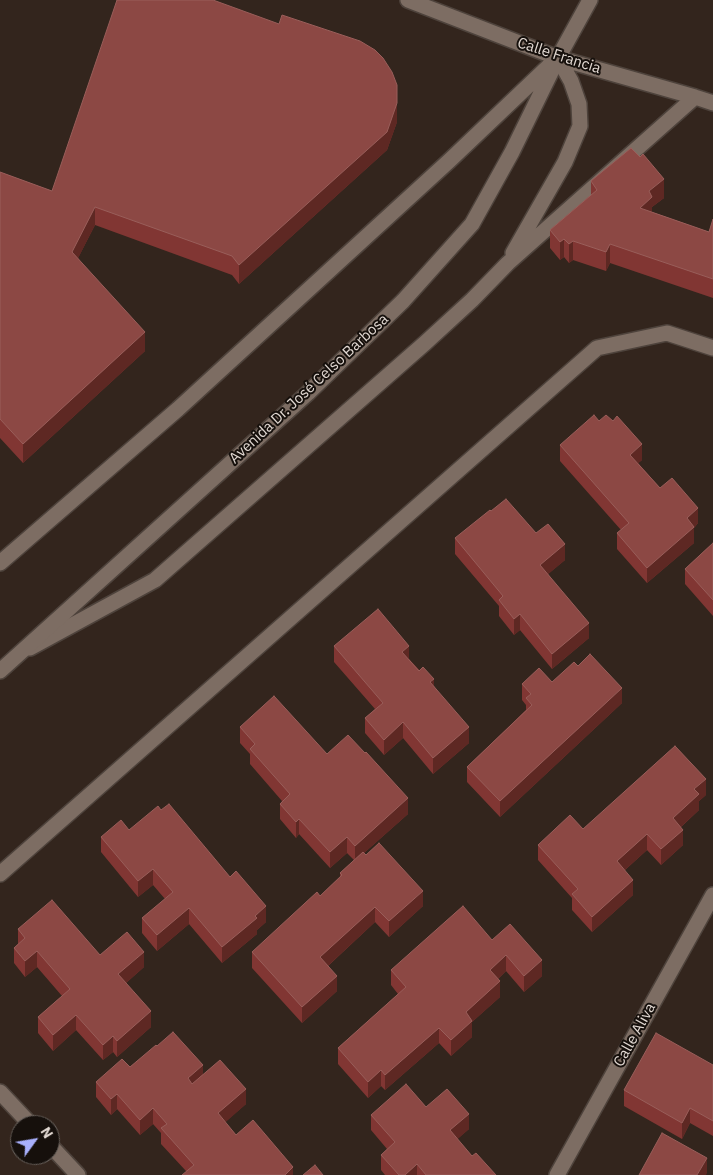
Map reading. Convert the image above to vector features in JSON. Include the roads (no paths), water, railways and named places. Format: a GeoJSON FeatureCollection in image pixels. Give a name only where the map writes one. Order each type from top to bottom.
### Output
{"type":"FeatureCollection","features":[{"type":"Feature","properties":{"kind":"street","name":"Calle Francia"},"geometry":{"type":"LineString","coordinates":[[408,0],[558,58],[695,96],[713,103]]}},
{"type":"Feature","properties":{"kind":"street","name":"Avenida Dr. José Celso Barbosa"},"geometry":{"type":"LineString","coordinates":[[0,671],[308,393],[403,301],[472,224],[512,152],[558,58],[590,0]]}},
{"type":"Feature","properties":{"kind":"street","name":"Avenida Dr. José Celso Barbosa"},"geometry":{"type":"LineString","coordinates":[[0,563],[178,409],[449,161],[558,58]]}},
{"type":"Feature","properties":{"kind":"street"},"geometry":{"type":"LineString","coordinates":[[508,263],[565,162],[580,126],[578,104],[571,81],[558,58]]}},
{"type":"Feature","properties":{"kind":"street"},"geometry":{"type":"LineString","coordinates":[[20,653],[155,580],[424,344],[472,300],[508,263],[695,96]]}},
{"type":"Feature","properties":{"kind":"street"},"geometry":{"type":"LineString","coordinates":[[0,874],[597,348],[667,333],[713,348]]}},
{"type":"Feature","properties":{"kind":"street","name":"Calle Aliva"},"geometry":{"type":"LineString","coordinates":[[557,1175],[708,915],[713,895]]}},
{"type":"Feature","properties":{"kind":"street"},"geometry":{"type":"LineString","coordinates":[[0,1092],[22,1115]]}},
{"type":"Feature","properties":{"kind":"street"},"geometry":{"type":"LineString","coordinates":[[60,1156],[78,1175]]}}]}
